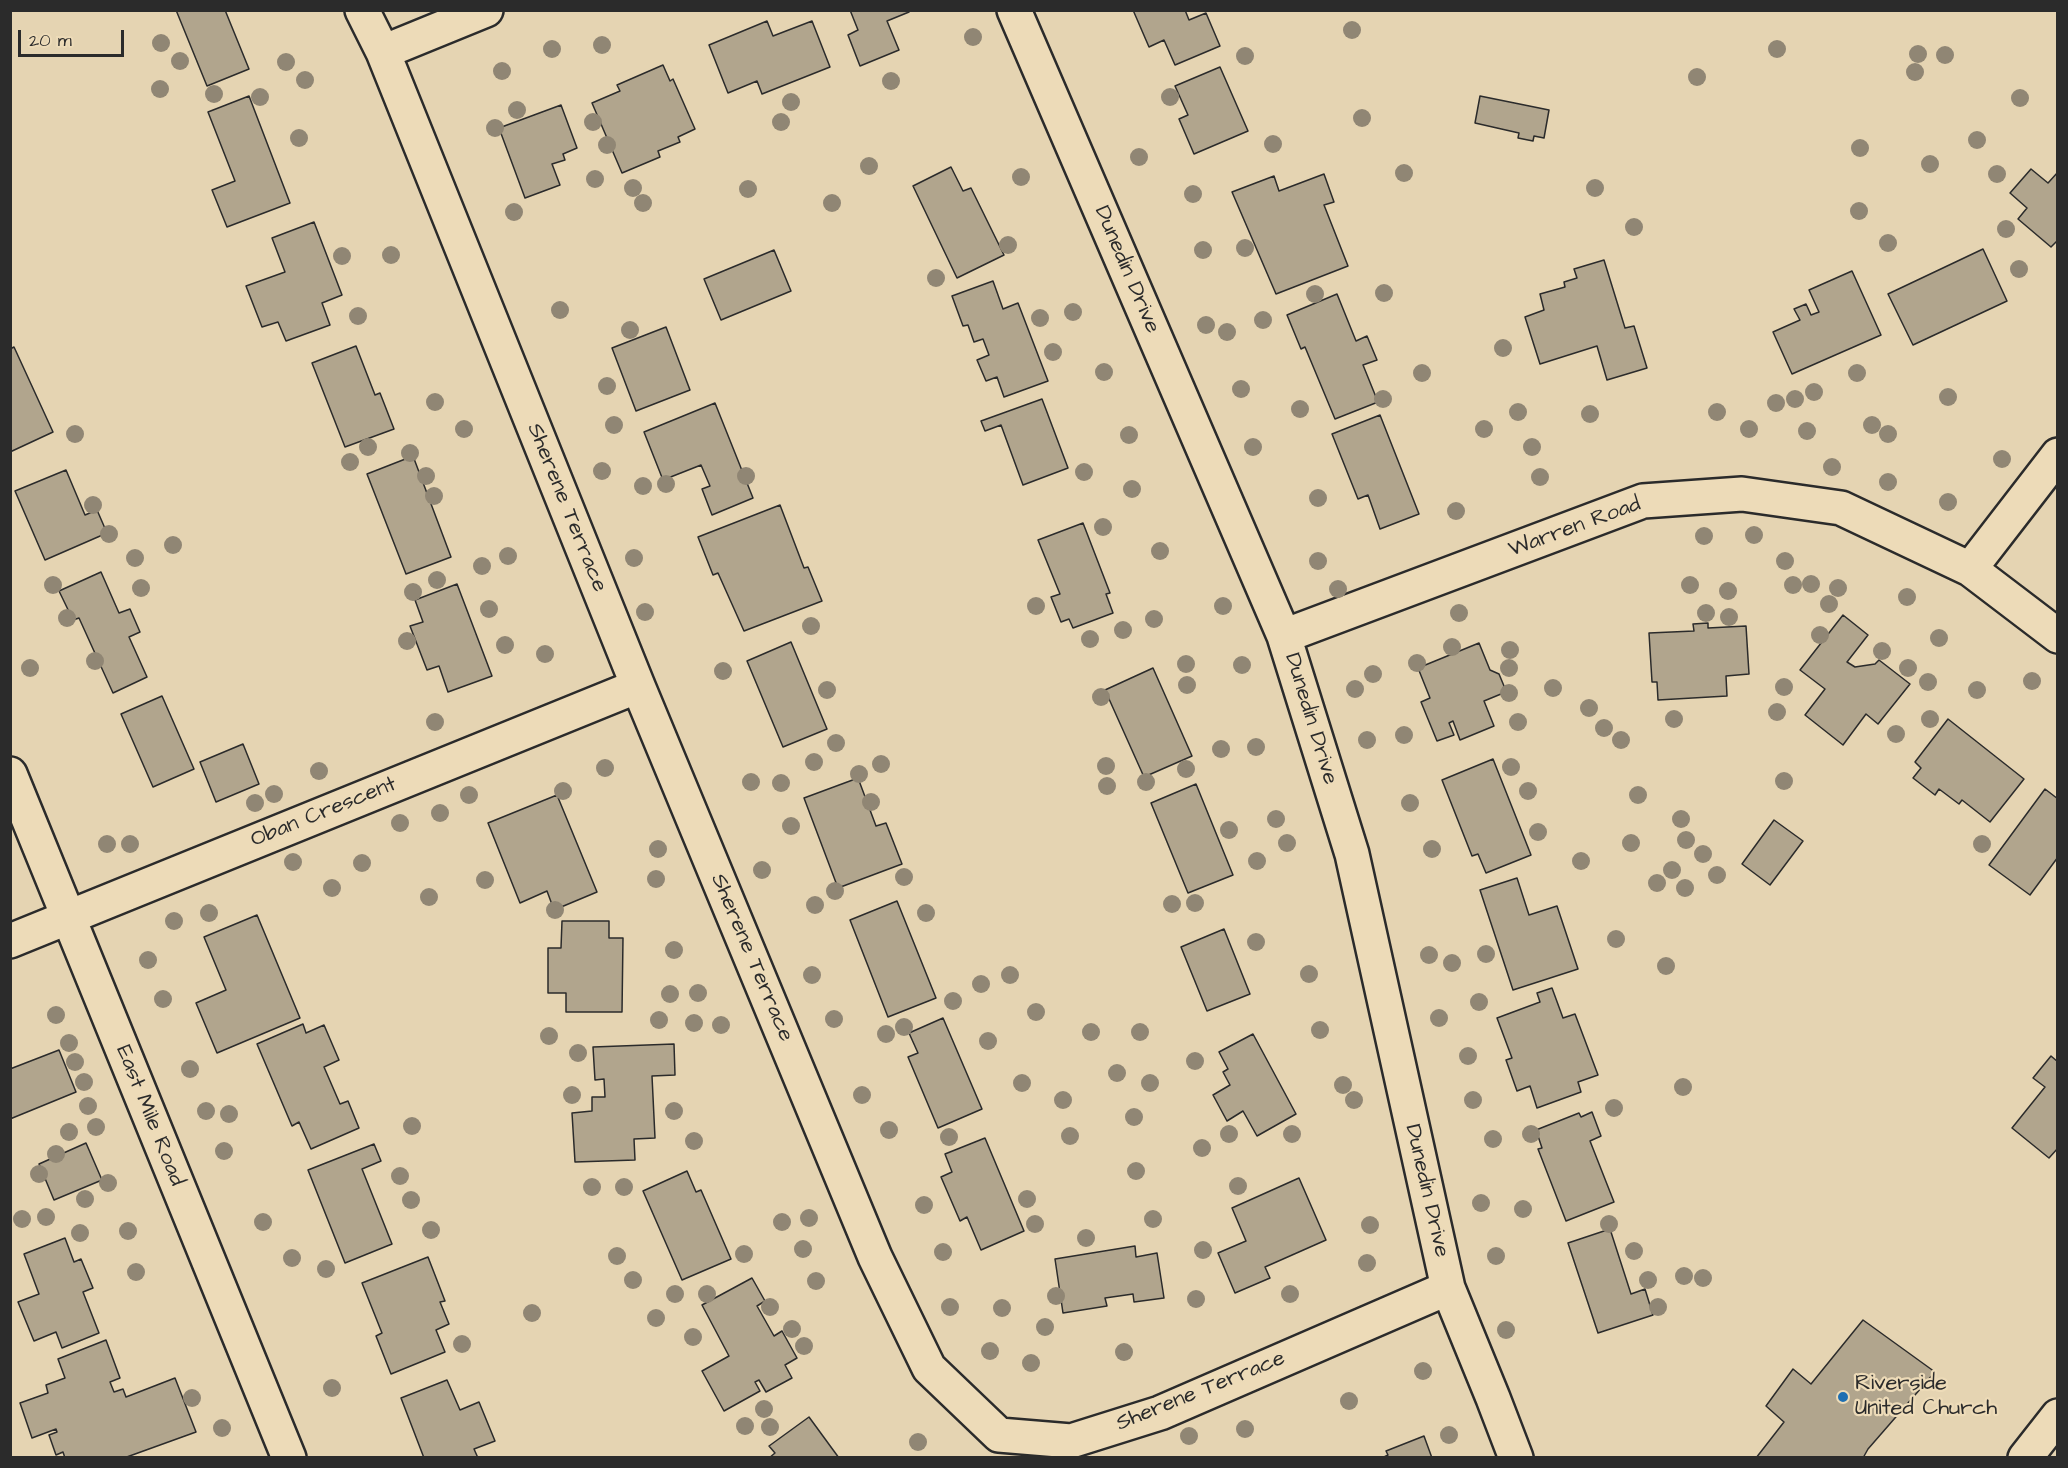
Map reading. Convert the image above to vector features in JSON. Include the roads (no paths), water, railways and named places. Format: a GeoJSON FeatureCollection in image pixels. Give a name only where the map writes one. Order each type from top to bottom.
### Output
{"type":"FeatureCollection","features":[{"type":"Feature","properties":{"kind":"street","name":"Sherene Terrace"},"geometry":{"type":"LineString","coordinates":[[362,10],[382,52],[638,686],[875,1257],[929,1368],[999,1435],[1071,1441],[1160,1413],[1448,1288]]}},
{"type":"Feature","properties":{"kind":"street"},"geometry":{"type":"LineString","coordinates":[[382,52],[486,10]]}},
{"type":"Feature","properties":{"kind":"street","name":"Dunedin Drive"},"geometry":{"type":"LineString","coordinates":[[1014,10],[1284,636],[1352,854],[1448,1288],[1516,1458]]}},
{"type":"Feature","properties":{"kind":"street"},"geometry":{"type":"LineString","coordinates":[[1970,569],[2058,455]]}},
{"type":"Feature","properties":{"kind":"street","name":"Warren Road"},"geometry":{"type":"LineString","coordinates":[[1284,636],[1643,501],[1742,494],[1841,508],[1970,569],[2058,636]]}},
{"type":"Feature","properties":{"kind":"street","name":"Oban Crescent"},"geometry":{"type":"LineString","coordinates":[[10,941],[638,686]]}},
{"type":"Feature","properties":{"kind":"street","name":"East Mile Road"},"geometry":{"type":"LineString","coordinates":[[10,774],[289,1458]]}},
{"type":"Feature","properties":{"kind":"street"},"geometry":{"type":"LineString","coordinates":[[2025,1458],[2058,1416]]}},
{"type":"Feature","properties":{"kind":"place","name":"Riverside United Church"},"geometry":{"type":"Point","coordinates":[1843,1397]}}]}
